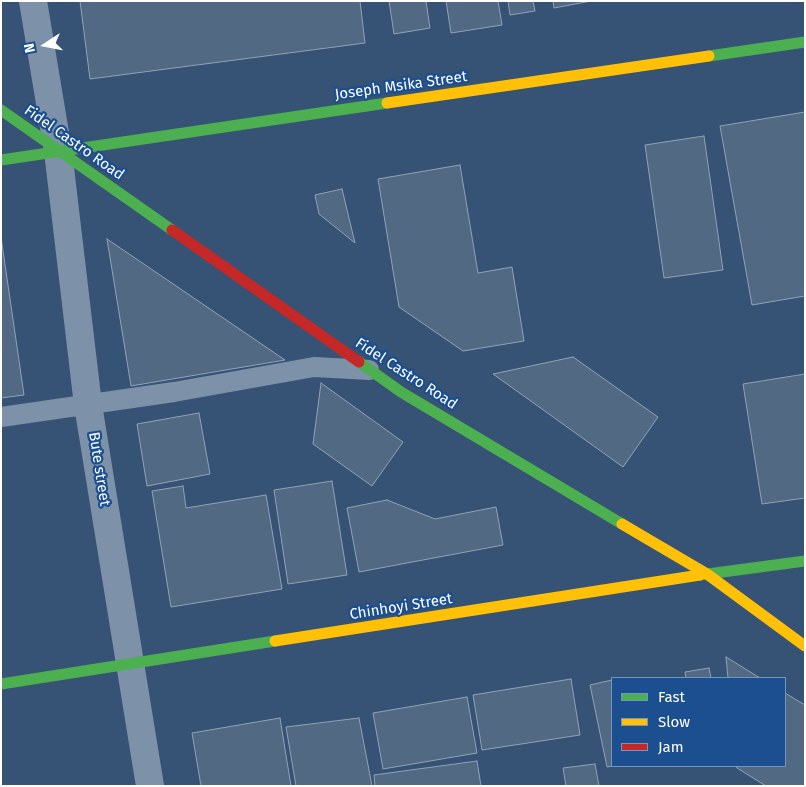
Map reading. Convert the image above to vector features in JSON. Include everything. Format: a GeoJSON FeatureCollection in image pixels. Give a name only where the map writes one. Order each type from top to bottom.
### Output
{"type":"FeatureCollection","features":[{"type":"Feature","properties":{"kind":"street"},"geometry":{"type":"LineString","coordinates":[[33,1],[58,151]]}},
{"type":"Feature","properties":{"kind":"street","name":"Joseph Msika Street"},"geometry":{"type":"LineString","coordinates":[[1,160],[805,42]]}},
{"type":"Feature","properties":{"kind":"street","name":"Fidel Castro Road"},"geometry":{"type":"LineString","coordinates":[[1,110],[368,370],[401,392],[707,574],[805,646]]}},
{"type":"Feature","properties":{"kind":"street","name":"Bute street"},"geometry":{"type":"LineString","coordinates":[[58,151],[88,405],[150,786]]}},
{"type":"Feature","properties":{"kind":"street","name":"Chinhoyi Street"},"geometry":{"type":"LineString","coordinates":[[1,684],[707,574],[805,562]]}},
{"type":"Feature","properties":{"kind":"lane"},"geometry":{"type":"LineString","coordinates":[[1,417],[174,392],[314,367],[368,370]]}},
{"type":"Feature","properties":{"kind":"building"},"geometry":{"type":"Polygon","coordinates":[[[80,1],[360,1],[365,43],[90,79],[80,1]]]}},
{"type":"Feature","properties":{"kind":"building"},"geometry":{"type":"Polygon","coordinates":[[[389,1],[426,1],[430,28],[394,34],[389,1]]]}},
{"type":"Feature","properties":{"kind":"building"},"geometry":{"type":"Polygon","coordinates":[[[446,1],[498,1],[502,25],[451,33],[446,1]]]}},
{"type":"Feature","properties":{"kind":"building"},"geometry":{"type":"Polygon","coordinates":[[[508,1],[533,1],[535,11],[510,15],[508,1]]]}},
{"type":"Feature","properties":{"kind":"building"},"geometry":{"type":"Polygon","coordinates":[[[553,1],[591,1],[554,8],[553,1]]]}},
{"type":"Feature","properties":{"kind":"building"},"geometry":{"type":"Polygon","coordinates":[[[805,112],[805,296],[752,305],[720,126],[805,112]]]}},
{"type":"Feature","properties":{"kind":"building"},"geometry":{"type":"Polygon","coordinates":[[[704,136],[723,270],[664,278],[645,145],[704,136]]]}},
{"type":"Feature","properties":{"kind":"building"},"geometry":{"type":"Polygon","coordinates":[[[460,165],[478,273],[512,267],[524,341],[463,351],[399,307],[378,179],[460,165]]]}},
{"type":"Feature","properties":{"kind":"building"},"geometry":{"type":"Polygon","coordinates":[[[342,189],[355,243],[319,214],[315,195],[342,189]]]}},
{"type":"Feature","properties":{"kind":"building"},"geometry":{"type":"Polygon","coordinates":[[[1,237],[24,395],[1,398],[1,237]]]}},
{"type":"Feature","properties":{"kind":"building"},"geometry":{"type":"Polygon","coordinates":[[[107,239],[285,360],[131,386],[107,239]]]}},
{"type":"Feature","properties":{"kind":"building"},"geometry":{"type":"Polygon","coordinates":[[[573,357],[658,417],[623,467],[493,374],[573,357]]]}},
{"type":"Feature","properties":{"kind":"building"},"geometry":{"type":"Polygon","coordinates":[[[805,374],[805,498],[762,504],[743,384],[805,374]]]}},
{"type":"Feature","properties":{"kind":"building"},"geometry":{"type":"Polygon","coordinates":[[[321,383],[403,442],[372,486],[313,444],[321,383]]]}},
{"type":"Feature","properties":{"kind":"building"},"geometry":{"type":"Polygon","coordinates":[[[199,413],[210,474],[147,486],[137,424],[199,413]]]}},
{"type":"Feature","properties":{"kind":"building"},"geometry":{"type":"Polygon","coordinates":[[[332,481],[347,575],[288,584],[274,490],[332,481]]]}},
{"type":"Feature","properties":{"kind":"building"},"geometry":{"type":"Polygon","coordinates":[[[183,486],[186,508],[266,495],[282,589],[171,607],[152,491],[183,486]]]}},
{"type":"Feature","properties":{"kind":"building"},"geometry":{"type":"Polygon","coordinates":[[[387,500],[435,519],[496,507],[503,545],[359,572],[347,508],[387,500]]]}},
{"type":"Feature","properties":{"kind":"building"},"geometry":{"type":"Polygon","coordinates":[[[726,657],[758,677],[728,677],[726,657]]]}},
{"type":"Feature","properties":{"kind":"building"},"geometry":{"type":"Polygon","coordinates":[[[709,668],[711,677],[686,677],[685,672],[709,668]]]}},
{"type":"Feature","properties":{"kind":"building"},"geometry":{"type":"Polygon","coordinates":[[[571,679],[580,735],[482,750],[473,695],[571,679]]]}},
{"type":"Feature","properties":{"kind":"building"},"geometry":{"type":"Polygon","coordinates":[[[611,680],[611,766],[607,767],[590,685],[611,680]]]}},
{"type":"Feature","properties":{"kind":"building"},"geometry":{"type":"Polygon","coordinates":[[[786,694],[805,705],[805,786],[766,786],[737,768],[786,767],[786,694]]]}},
{"type":"Feature","properties":{"kind":"building"},"geometry":{"type":"Polygon","coordinates":[[[467,697],[477,753],[383,769],[373,713],[467,697]]]}},
{"type":"Feature","properties":{"kind":"building"},"geometry":{"type":"Polygon","coordinates":[[[280,718],[291,786],[201,786],[192,733],[280,718]]]}},
{"type":"Feature","properties":{"kind":"building"},"geometry":{"type":"Polygon","coordinates":[[[359,718],[372,786],[296,786],[286,727],[359,718]]]}},
{"type":"Feature","properties":{"kind":"building"},"geometry":{"type":"Polygon","coordinates":[[[477,761],[481,786],[375,786],[374,775],[477,761]]]}},
{"type":"Feature","properties":{"kind":"building"},"geometry":{"type":"Polygon","coordinates":[[[595,764],[599,786],[566,786],[563,768],[595,764]]]}},
{"type":"Feature","properties":{"kind":"traffic: fast"},"geometry":{"type":"LineString","coordinates":[[709,56],[805,42]]}},
{"type":"Feature","properties":{"kind":"traffic: fast"},"geometry":{"type":"LineString","coordinates":[[1,160],[387,103]]}},
{"type":"Feature","properties":{"kind":"traffic: fast"},"geometry":{"type":"LineString","coordinates":[[1,110],[172,230]]}},
{"type":"Feature","properties":{"kind":"traffic: fast"},"geometry":{"type":"LineString","coordinates":[[359,362],[401,392],[622,524]]}},
{"type":"Feature","properties":{"kind":"traffic: fast"},"geometry":{"type":"LineString","coordinates":[[700,575],[805,561]]}},
{"type":"Feature","properties":{"kind":"traffic: fast"},"geometry":{"type":"LineString","coordinates":[[1,684],[275,641]]}},
{"type":"Feature","properties":{"kind":"traffic: slow"},"geometry":{"type":"LineString","coordinates":[[387,103],[709,56]]}},
{"type":"Feature","properties":{"kind":"traffic: slow"},"geometry":{"type":"LineString","coordinates":[[622,524],[707,574],[805,646]]}},
{"type":"Feature","properties":{"kind":"traffic: slow"},"geometry":{"type":"LineString","coordinates":[[275,641],[700,575]]}},
{"type":"Feature","properties":{"kind":"traffic: jam"},"geometry":{"type":"LineString","coordinates":[[172,230],[359,362]]}}]}
